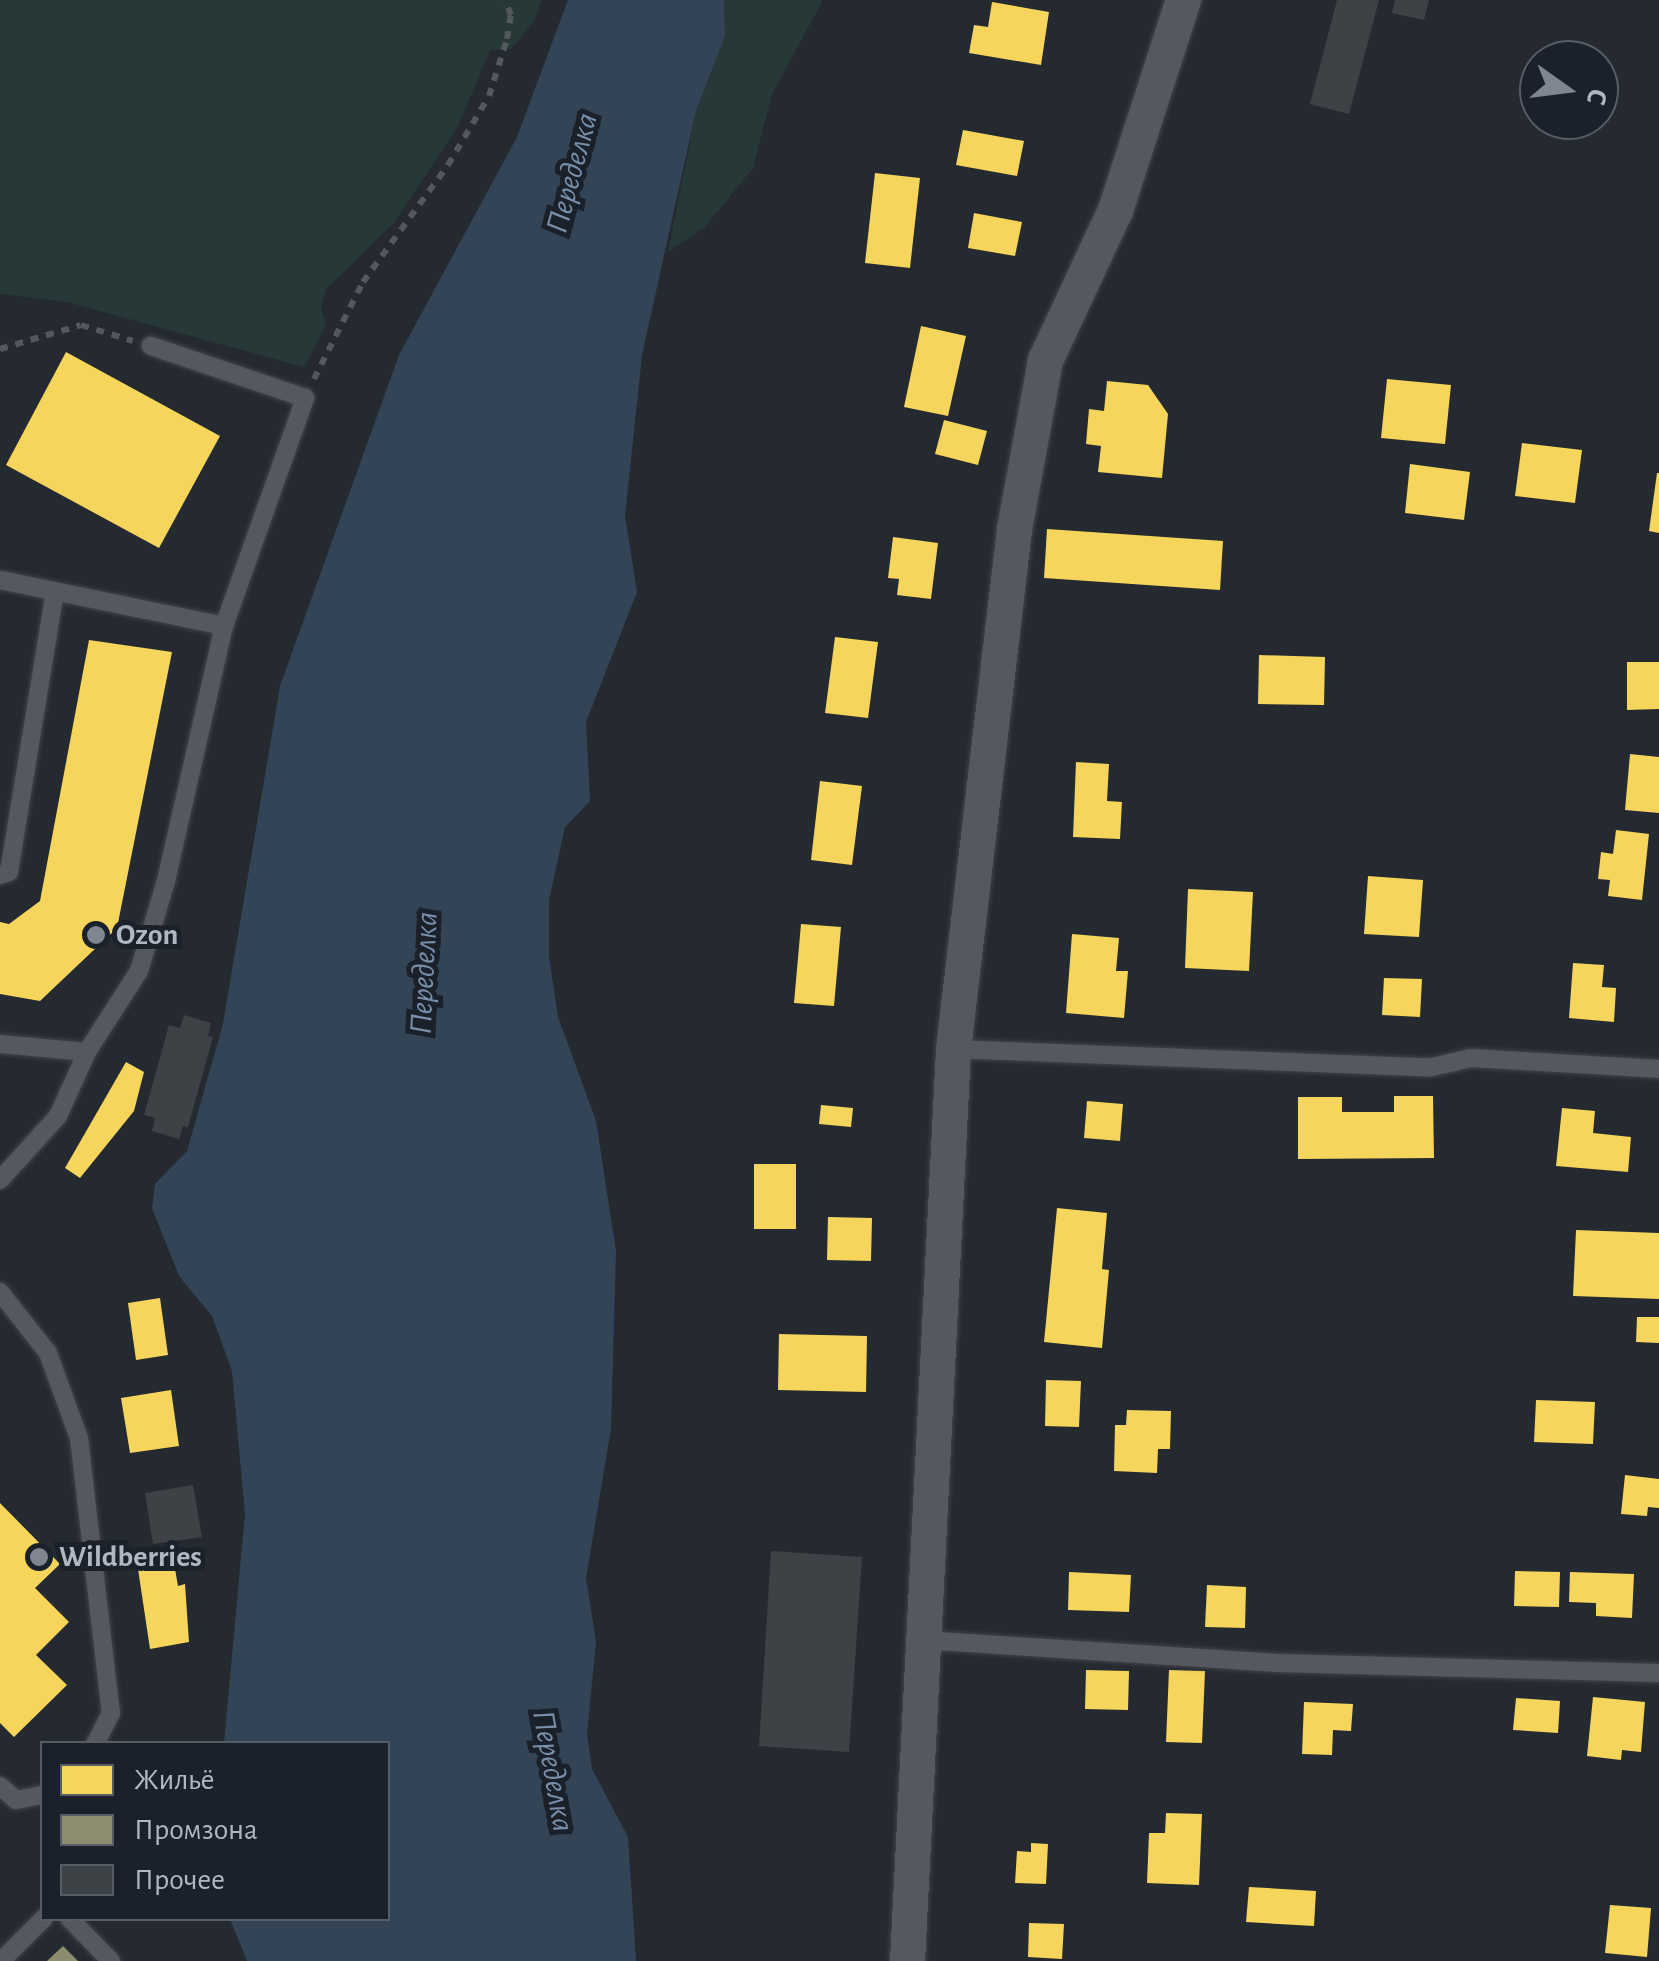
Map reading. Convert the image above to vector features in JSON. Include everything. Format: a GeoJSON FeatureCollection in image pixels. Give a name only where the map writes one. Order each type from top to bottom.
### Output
{"type":"FeatureCollection","features":[{"type":"Feature","properties":{"kind":"street"},"geometry":{"type":"LineString","coordinates":[[907,1961],[952,1049],[1014,529],[1045,360],[1115,210],[1183,0]]}},
{"type":"Feature","properties":{"kind":"lane"},"geometry":{"type":"LineString","coordinates":[[0,1180],[58,1116],[87,1052],[139,971],[166,881],[224,626],[305,398],[151,346]]}},
{"type":"Feature","properties":{"kind":"lane"},"geometry":{"type":"LineString","coordinates":[[0,580],[224,626]]}},
{"type":"Feature","properties":{"kind":"lane"},"geometry":{"type":"LineString","coordinates":[[0,875],[9,872],[55,592]]}},
{"type":"Feature","properties":{"kind":"lane"},"geometry":{"type":"LineString","coordinates":[[0,1044],[87,1052]]}},
{"type":"Feature","properties":{"kind":"lane"},"geometry":{"type":"LineString","coordinates":[[952,1049],[1432,1066],[1470,1058],[1659,1070]]}},
{"type":"Feature","properties":{"kind":"lane"},"geometry":{"type":"LineString","coordinates":[[0,1292],[48,1353],[80,1438],[110,1713],[96,1741]]}},
{"type":"Feature","properties":{"kind":"lane"},"geometry":{"type":"LineString","coordinates":[[923,1640],[1277,1663],[1659,1673]]}},
{"type":"Feature","properties":{"kind":"lane"},"geometry":{"type":"LineString","coordinates":[[0,1786],[16,1800],[40,1795]]}},
{"type":"Feature","properties":{"kind":"lane"},"geometry":{"type":"LineString","coordinates":[[1,1961],[41,1921]]}},
{"type":"Feature","properties":{"kind":"lane"},"geometry":{"type":"LineString","coordinates":[[72,1921],[111,1961]]}},
{"type":"Feature","properties":{"kind":"path"},"geometry":{"type":"LineString","coordinates":[[322,365],[362,282],[448,165],[489,96],[509,27],[505,0]]}},
{"type":"Feature","properties":{"kind":"path"},"geometry":{"type":"LineString","coordinates":[[0,349],[81,326],[151,346]]}},
{"type":"Feature","properties":{"kind":"shaded area"},"geometry":{"type":"Polygon","coordinates":[[[0,0],[541,0],[535,20],[511,49],[490,50],[457,128],[394,223],[326,289],[321,308],[326,325],[304,367],[67,302],[0,294],[0,0]]]}},
{"type":"Feature","properties":{"kind":"shaded area"},"geometry":{"type":"Polygon","coordinates":[[[724,0],[823,0],[772,94],[753,168],[705,227],[668,252],[696,111],[725,36],[724,0]]]}},
{"type":"Feature","properties":{"kind":"water","name":"Переделка"},"geometry":{"type":"Polygon","coordinates":[[[568,0],[724,0],[725,36],[696,111],[642,355],[625,516],[637,592],[586,722],[590,801],[565,827],[549,900],[549,957],[558,1017],[596,1121],[616,1251],[611,1429],[586,1578],[596,1642],[587,1734],[592,1769],[628,1837],[636,1961],[247,1961],[231,1921],[390,1921],[390,1741],[224,1741],[245,1514],[232,1371],[212,1316],[179,1276],[152,1208],[155,1184],[187,1151],[223,1024],[280,686],[399,355],[517,137],[568,0]]]}},
{"type":"Feature","properties":{"kind":"building: Жильё"},"geometry":{"type":"Polygon","coordinates":[[[992,2],[1049,12],[1041,65],[969,53],[974,25],[988,27],[992,2]]]}},
{"type":"Feature","properties":{"kind":"building: Жильё"},"geometry":{"type":"Polygon","coordinates":[[[963,130],[1024,141],[1017,176],[956,165],[963,130]]]}},
{"type":"Feature","properties":{"kind":"building: Жильё"},"geometry":{"type":"Polygon","coordinates":[[[875,173],[920,178],[910,268],[865,263],[875,173]]]}},
{"type":"Feature","properties":{"kind":"building: Жильё"},"geometry":{"type":"Polygon","coordinates":[[[974,213],[1022,222],[1015,256],[968,248],[974,213]]]}},
{"type":"Feature","properties":{"kind":"building: Жильё"},"geometry":{"type":"Polygon","coordinates":[[[921,326],[966,336],[948,416],[904,407],[921,326]]]}},
{"type":"Feature","properties":{"kind":"building: Жильё"},"geometry":{"type":"Polygon","coordinates":[[[66,352],[220,436],[159,548],[6,465],[66,352]]]}},
{"type":"Feature","properties":{"kind":"building: Жильё"},"geometry":{"type":"Polygon","coordinates":[[[1387,379],[1451,385],[1445,444],[1381,438],[1387,379]]]}},
{"type":"Feature","properties":{"kind":"building: Жильё"},"geometry":{"type":"Polygon","coordinates":[[[1107,381],[1148,385],[1168,414],[1162,478],[1098,472],[1101,446],[1086,444],[1089,409],[1104,411],[1107,381]]]}},
{"type":"Feature","properties":{"kind":"building: Жильё"},"geometry":{"type":"Polygon","coordinates":[[[944,420],[987,431],[978,465],[935,454],[944,420]]]}},
{"type":"Feature","properties":{"kind":"building: Жильё"},"geometry":{"type":"Polygon","coordinates":[[[1522,443],[1582,450],[1575,503],[1515,496],[1522,443]]]}},
{"type":"Feature","properties":{"kind":"building: Жильё"},"geometry":{"type":"Polygon","coordinates":[[[1410,464],[1470,472],[1464,520],[1405,513],[1410,464]]]}},
{"type":"Feature","properties":{"kind":"building: Жильё"},"geometry":{"type":"Polygon","coordinates":[[[1659,473],[1659,533],[1649,531],[1659,473]]]}},
{"type":"Feature","properties":{"kind":"building: Жильё"},"geometry":{"type":"Polygon","coordinates":[[[1047,529],[1223,541],[1220,590],[1044,578],[1047,529]]]}},
{"type":"Feature","properties":{"kind":"building: Жильё"},"geometry":{"type":"Polygon","coordinates":[[[893,537],[938,543],[931,599],[897,595],[899,579],[888,578],[893,537]]]}},
{"type":"Feature","properties":{"kind":"building: Жильё"},"geometry":{"type":"Polygon","coordinates":[[[835,637],[878,642],[868,718],[825,713],[835,637]]]}},
{"type":"Feature","properties":{"kind":"building: Жильё"},"geometry":{"type":"Polygon","coordinates":[[[89,640],[172,652],[117,928],[40,1001],[0,994],[0,922],[9,924],[40,901],[89,640]]]}},
{"type":"Feature","properties":{"kind":"building: Жильё"},"geometry":{"type":"Polygon","coordinates":[[[1259,655],[1325,657],[1324,705],[1258,704],[1259,655]]]}},
{"type":"Feature","properties":{"kind":"building: Жильё"},"geometry":{"type":"Polygon","coordinates":[[[1627,662],[1659,662],[1659,709],[1627,710],[1627,662]]]}},
{"type":"Feature","properties":{"kind":"building: Жильё"},"geometry":{"type":"Polygon","coordinates":[[[1630,754],[1659,757],[1659,813],[1625,810],[1630,754]]]}},
{"type":"Feature","properties":{"kind":"building: Жильё"},"geometry":{"type":"Polygon","coordinates":[[[1076,762],[1109,764],[1107,801],[1122,802],[1120,839],[1073,837],[1076,762]]]}},
{"type":"Feature","properties":{"kind":"building: Жильё"},"geometry":{"type":"Polygon","coordinates":[[[820,781],[862,786],[852,865],[811,860],[820,781]]]}},
{"type":"Feature","properties":{"kind":"building: Жильё"},"geometry":{"type":"Polygon","coordinates":[[[1616,830],[1649,834],[1642,900],[1608,896],[1610,880],[1598,879],[1601,852],[1613,854],[1616,830]]]}},
{"type":"Feature","properties":{"kind":"building: Жильё"},"geometry":{"type":"Polygon","coordinates":[[[1368,876],[1423,880],[1419,937],[1364,934],[1368,876]]]}},
{"type":"Feature","properties":{"kind":"building: Жильё"},"geometry":{"type":"Polygon","coordinates":[[[1188,889],[1253,892],[1249,971],[1185,968],[1188,889]]]}},
{"type":"Feature","properties":{"kind":"building: Жильё"},"geometry":{"type":"Polygon","coordinates":[[[801,924],[841,927],[834,1006],[794,1003],[801,924]]]}},
{"type":"Feature","properties":{"kind":"building: Жильё"},"geometry":{"type":"Polygon","coordinates":[[[1072,934],[1119,938],[1116,971],[1128,971],[1124,1018],[1066,1013],[1072,934]]]}},
{"type":"Feature","properties":{"kind":"building: Жильё"},"geometry":{"type":"Polygon","coordinates":[[[1573,963],[1604,965],[1602,987],[1616,988],[1614,1022],[1569,1018],[1573,963]]]}},
{"type":"Feature","properties":{"kind":"building: Жильё"},"geometry":{"type":"Polygon","coordinates":[[[1384,978],[1422,979],[1420,1017],[1382,1015],[1384,978]]]}},
{"type":"Feature","properties":{"kind":"building: Жильё"},"geometry":{"type":"Polygon","coordinates":[[[126,1062],[144,1072],[134,1111],[80,1178],[65,1168],[126,1062]]]}},
{"type":"Feature","properties":{"kind":"building: Жильё"},"geometry":{"type":"Polygon","coordinates":[[[1394,1096],[1433,1096],[1434,1158],[1298,1159],[1298,1097],[1342,1097],[1342,1112],[1394,1112],[1394,1096]]]}},
{"type":"Feature","properties":{"kind":"building: Жильё"},"geometry":{"type":"Polygon","coordinates":[[[1087,1101],[1123,1104],[1120,1141],[1084,1138],[1087,1101]]]}},
{"type":"Feature","properties":{"kind":"building: Жильё"},"geometry":{"type":"Polygon","coordinates":[[[821,1105],[853,1108],[851,1127],[819,1124],[821,1105]]]}},
{"type":"Feature","properties":{"kind":"building: Жильё"},"geometry":{"type":"Polygon","coordinates":[[[1562,1108],[1595,1111],[1593,1133],[1631,1137],[1628,1172],[1556,1166],[1562,1108]]]}},
{"type":"Feature","properties":{"kind":"building: Жильё"},"geometry":{"type":"Polygon","coordinates":[[[754,1164],[796,1164],[796,1229],[754,1229],[754,1164]]]}},
{"type":"Feature","properties":{"kind":"building: Жильё"},"geometry":{"type":"Polygon","coordinates":[[[1057,1208],[1107,1213],[1102,1269],[1109,1270],[1102,1348],[1044,1342],[1057,1208]]]}},
{"type":"Feature","properties":{"kind":"building: Жильё"},"geometry":{"type":"Polygon","coordinates":[[[828,1217],[872,1218],[871,1261],[827,1260],[828,1217]]]}},
{"type":"Feature","properties":{"kind":"building: Жильё"},"geometry":{"type":"Polygon","coordinates":[[[1576,1230],[1659,1233],[1659,1299],[1573,1296],[1576,1230]]]}},
{"type":"Feature","properties":{"kind":"building: Жильё"},"geometry":{"type":"Polygon","coordinates":[[[160,1298],[168,1355],[136,1360],[128,1303],[160,1298]]]}},
{"type":"Feature","properties":{"kind":"building: Жильё"},"geometry":{"type":"Polygon","coordinates":[[[1637,1317],[1659,1317],[1659,1343],[1636,1342],[1637,1317]]]}},
{"type":"Feature","properties":{"kind":"building: Жильё"},"geometry":{"type":"Polygon","coordinates":[[[779,1334],[867,1336],[866,1392],[778,1390],[779,1334]]]}},
{"type":"Feature","properties":{"kind":"building: Жильё"},"geometry":{"type":"Polygon","coordinates":[[[1046,1380],[1081,1381],[1079,1427],[1045,1426],[1046,1380]]]}},
{"type":"Feature","properties":{"kind":"building: Жильё"},"geometry":{"type":"Polygon","coordinates":[[[171,1390],[179,1446],[130,1453],[121,1398],[171,1390]]]}},
{"type":"Feature","properties":{"kind":"building: Жильё"},"geometry":{"type":"Polygon","coordinates":[[[1536,1400],[1595,1402],[1593,1444],[1534,1442],[1536,1400]]]}},
{"type":"Feature","properties":{"kind":"building: Жильё"},"geometry":{"type":"Polygon","coordinates":[[[1127,1410],[1171,1411],[1170,1449],[1158,1449],[1157,1473],[1114,1471],[1115,1425],[1126,1425],[1127,1410]]]}},
{"type":"Feature","properties":{"kind":"building: Жильё"},"geometry":{"type":"Polygon","coordinates":[[[1625,1475],[1659,1479],[1659,1508],[1648,1507],[1647,1516],[1621,1514],[1625,1475]]]}},
{"type":"Feature","properties":{"kind":"building: Жильё"},"geometry":{"type":"Polygon","coordinates":[[[0,1503],[60,1564],[35,1588],[69,1622],[36,1655],[67,1685],[14,1737],[0,1723],[0,1503]]]}},
{"type":"Feature","properties":{"kind":"building: Жильё"},"geometry":{"type":"Polygon","coordinates":[[[174,1563],[178,1586],[185,1584],[189,1642],[150,1649],[138,1569],[174,1563]]]}},
{"type":"Feature","properties":{"kind":"building: Жильё"},"geometry":{"type":"Polygon","coordinates":[[[1515,1571],[1560,1572],[1559,1607],[1514,1606],[1515,1571]]]}},
{"type":"Feature","properties":{"kind":"building: Жильё"},"geometry":{"type":"Polygon","coordinates":[[[1069,1572],[1131,1575],[1129,1612],[1068,1610],[1069,1572]]]}},
{"type":"Feature","properties":{"kind":"building: Жильё"},"geometry":{"type":"Polygon","coordinates":[[[1570,1572],[1634,1574],[1632,1618],[1596,1616],[1596,1603],[1569,1602],[1570,1572]]]}},
{"type":"Feature","properties":{"kind":"building: Жильё"},"geometry":{"type":"Polygon","coordinates":[[[1207,1585],[1246,1587],[1245,1628],[1205,1627],[1207,1585]]]}},
{"type":"Feature","properties":{"kind":"building: Жильё"},"geometry":{"type":"Polygon","coordinates":[[[1086,1670],[1129,1671],[1128,1710],[1085,1709],[1086,1670]]]}},
{"type":"Feature","properties":{"kind":"building: Жильё"},"geometry":{"type":"Polygon","coordinates":[[[1169,1670],[1205,1671],[1202,1743],[1166,1742],[1169,1670]]]}},
{"type":"Feature","properties":{"kind":"building: Жильё"},"geometry":{"type":"Polygon","coordinates":[[[1593,1697],[1645,1702],[1641,1752],[1622,1750],[1621,1760],[1587,1756],[1593,1697]]]}},
{"type":"Feature","properties":{"kind":"building: Жильё"},"geometry":{"type":"Polygon","coordinates":[[[1516,1698],[1560,1701],[1558,1733],[1513,1730],[1516,1698]]]}},
{"type":"Feature","properties":{"kind":"building: Жильё"},"geometry":{"type":"Polygon","coordinates":[[[1304,1702],[1353,1704],[1351,1731],[1333,1730],[1332,1755],[1302,1754],[1304,1702]]]}},
{"type":"Feature","properties":{"kind":"building: Жильё"},"geometry":{"type":"Polygon","coordinates":[[[1166,1813],[1202,1814],[1199,1885],[1147,1883],[1149,1833],[1165,1833],[1166,1813]]]}},
{"type":"Feature","properties":{"kind":"building: Жильё"},"geometry":{"type":"Polygon","coordinates":[[[1031,1843],[1048,1844],[1046,1884],[1015,1883],[1017,1851],[1031,1852],[1031,1843]]]}},
{"type":"Feature","properties":{"kind":"building: Жильё"},"geometry":{"type":"Polygon","coordinates":[[[1249,1887],[1316,1891],[1314,1926],[1246,1922],[1249,1887]]]}},
{"type":"Feature","properties":{"kind":"building: Жильё"},"geometry":{"type":"Polygon","coordinates":[[[1610,1905],[1651,1908],[1647,1957],[1605,1953],[1610,1905]]]}},
{"type":"Feature","properties":{"kind":"building: Жильё"},"geometry":{"type":"Polygon","coordinates":[[[1029,1923],[1064,1924],[1062,1959],[1028,1957],[1029,1923]]]}},
{"type":"Feature","properties":{"kind":"building: Промзона"},"geometry":{"type":"Polygon","coordinates":[[[63,1946],[78,1961],[47,1961],[63,1946]]]}},
{"type":"Feature","properties":{"kind":"building: Прочее"},"geometry":{"type":"Polygon","coordinates":[[[1337,0],[1379,0],[1349,114],[1310,104],[1337,0]]]}},
{"type":"Feature","properties":{"kind":"building: Прочее"},"geometry":{"type":"Polygon","coordinates":[[[1395,0],[1429,0],[1424,20],[1392,13],[1395,0]]]}},
{"type":"Feature","properties":{"kind":"building: Прочее"},"geometry":{"type":"Polygon","coordinates":[[[184,1015],[211,1023],[208,1036],[213,1037],[188,1127],[183,1126],[179,1139],[152,1131],[155,1118],[144,1115],[169,1025],[180,1028],[184,1015]]]}},
{"type":"Feature","properties":{"kind":"building: Прочее"},"geometry":{"type":"Polygon","coordinates":[[[193,1485],[202,1537],[153,1544],[145,1493],[193,1485]]]}},
{"type":"Feature","properties":{"kind":"building: Прочее"},"geometry":{"type":"Polygon","coordinates":[[[771,1551],[862,1557],[849,1752],[759,1746],[771,1551]]]}},
{"type":"Feature","properties":{"kind":"place","name":"Ozon"},"geometry":{"type":"Point","coordinates":[96,935]}},
{"type":"Feature","properties":{"kind":"place","name":"Wildberries"},"geometry":{"type":"Point","coordinates":[39,1557]}}]}
